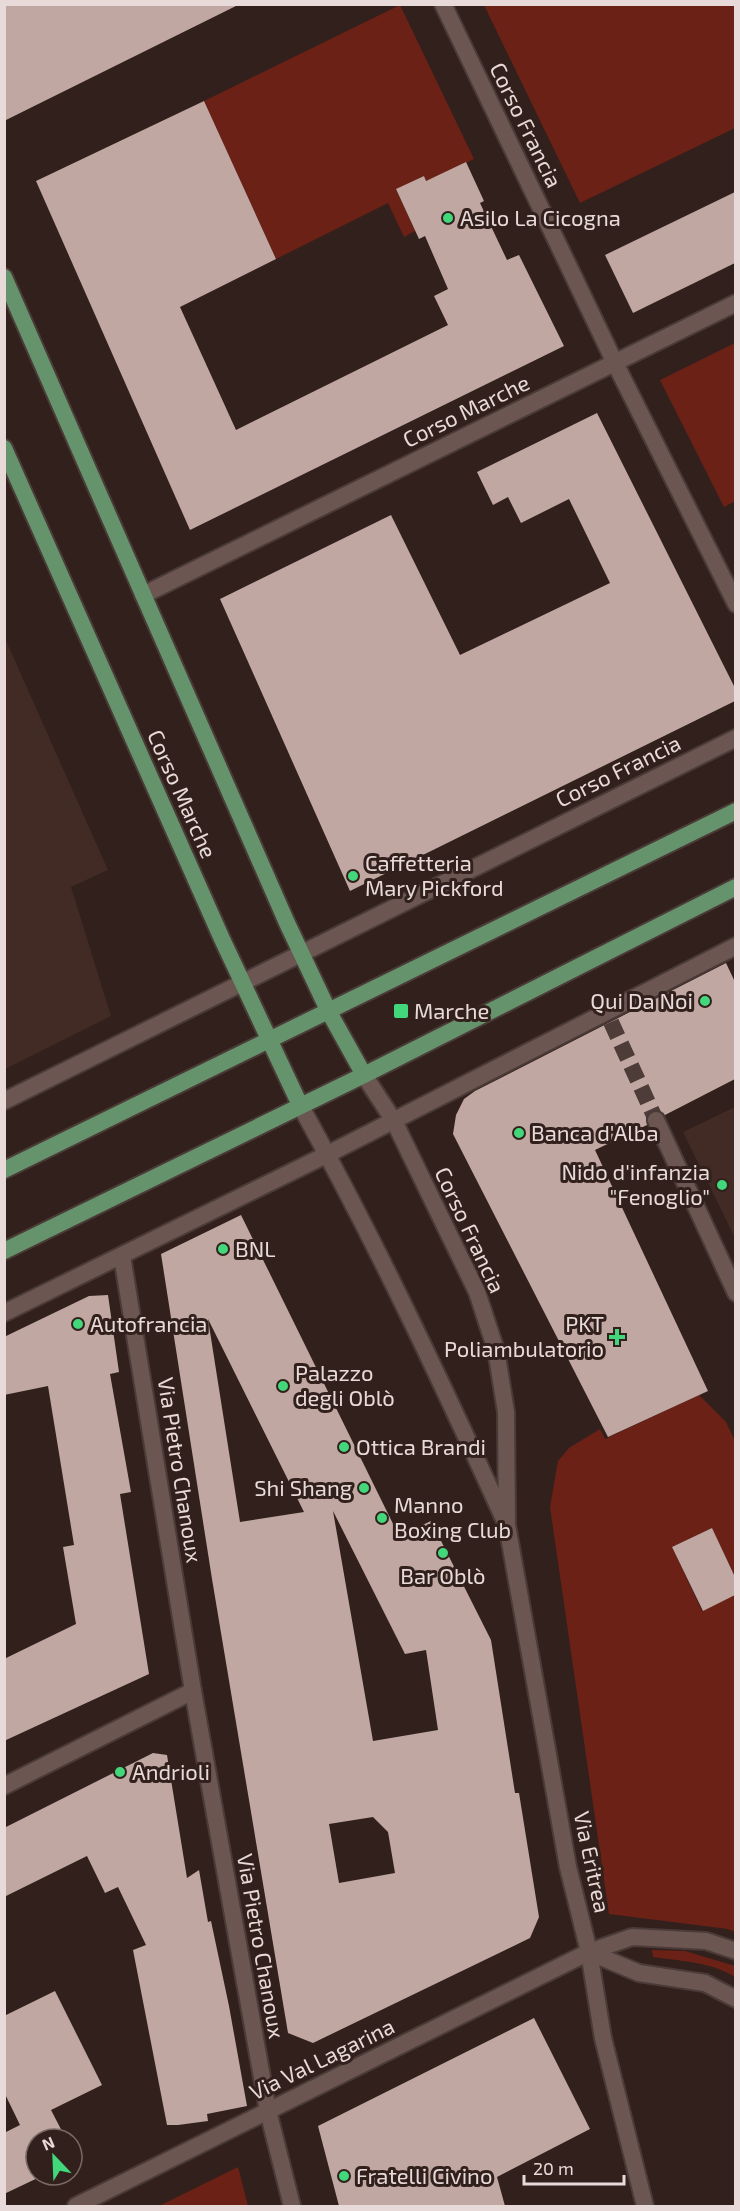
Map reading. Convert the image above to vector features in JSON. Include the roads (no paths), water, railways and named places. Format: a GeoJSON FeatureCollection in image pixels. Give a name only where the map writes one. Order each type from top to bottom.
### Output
{"type":"FeatureCollection","features":[{"type":"Feature","properties":{"kind":"main road","name":"Corso Marche"},"geometry":{"type":"LineString","coordinates":[[4,277],[301,953],[329,1012],[364,1075]]}},
{"type":"Feature","properties":{"kind":"main road","name":"Corso Marche"},"geometry":{"type":"LineString","coordinates":[[4,448],[242,982],[300,1106]]}},
{"type":"Feature","properties":{"kind":"main road"},"geometry":{"type":"LineString","coordinates":[[4,1170],[269,1042],[735,811]]}},
{"type":"Feature","properties":{"kind":"main road"},"geometry":{"type":"LineString","coordinates":[[4,1251],[364,1075],[735,887]]}},
{"type":"Feature","properties":{"kind":"street","name":"Corso Francia"},"geometry":{"type":"LineString","coordinates":[[443,4],[615,363],[735,604]]}},
{"type":"Feature","properties":{"kind":"street"},"geometry":{"type":"LineString","coordinates":[[615,363],[735,303]]}},
{"type":"Feature","properties":{"kind":"street","name":"Corso Marche"},"geometry":{"type":"LineString","coordinates":[[143,595],[615,363]]}},
{"type":"Feature","properties":{"kind":"street","name":"Corso Francia"},"geometry":{"type":"LineString","coordinates":[[4,1101],[735,738]]}},
{"type":"Feature","properties":{"kind":"street"},"geometry":{"type":"LineString","coordinates":[[4,1313],[609,1017],[735,946]]}},
{"type":"Feature","properties":{"kind":"street","name":"Corso Marche"},"geometry":{"type":"LineString","coordinates":[[364,1075],[394,1121]]}},
{"type":"Feature","properties":{"kind":"street","name":"Corso Marche"},"geometry":{"type":"LineString","coordinates":[[300,1106],[328,1154]]}},
{"type":"Feature","properties":{"kind":"street"},"geometry":{"type":"LineString","coordinates":[[656,1120],[735,1293]]}},
{"type":"Feature","properties":{"kind":"street","name":"Corso Francia"},"geometry":{"type":"LineString","coordinates":[[394,1121],[477,1293],[496,1350],[506,1412],[507,1525]]}},
{"type":"Feature","properties":{"kind":"street"},"geometry":{"type":"LineString","coordinates":[[328,1154],[430,1358],[507,1525]]}},
{"type":"Feature","properties":{"kind":"street","name":"Via Pietro Chanoux"},"geometry":{"type":"LineString","coordinates":[[123,1256],[193,1691],[268,2111],[292,2206]]}},
{"type":"Feature","properties":{"kind":"street","name":"Via Eritrea"},"geometry":{"type":"LineString","coordinates":[[507,1525],[568,1867],[589,1952],[603,2038],[645,2206]]}},
{"type":"Feature","properties":{"kind":"street"},"geometry":{"type":"LineString","coordinates":[[4,1786],[193,1691]]}},
{"type":"Feature","properties":{"kind":"street","name":"Via Val Lagarina"},"geometry":{"type":"LineString","coordinates":[[76,2206],[589,1952],[632,1937],[706,1941],[735,1951]]}},
{"type":"Feature","properties":{"kind":"street"},"geometry":{"type":"LineString","coordinates":[[589,1952],[639,1973],[705,1983],[735,1999]]}},
{"type":"Feature","properties":{"kind":"tunnel"},"geometry":{"type":"LineString","coordinates":[[611,1022],[656,1120]]}},
{"type":"Feature","properties":{"kind":"place","name":"Asilo La Cicogna"},"geometry":{"type":"Point","coordinates":[448,218]}},
{"type":"Feature","properties":{"kind":"place","name":"Caffetteria Mary Pickford"},"geometry":{"type":"Point","coordinates":[353,876]}},
{"type":"Feature","properties":{"kind":"place","name":"Qui Da Noi"},"geometry":{"type":"Point","coordinates":[705,1001]}},
{"type":"Feature","properties":{"kind":"place","name":"Marche"},"geometry":{"type":"Point","coordinates":[401,1011]}},
{"type":"Feature","properties":{"kind":"place","name":"Banca d'Alba"},"geometry":{"type":"Point","coordinates":[519,1133]}},
{"type":"Feature","properties":{"kind":"place","name":"Nido d'infanzia \"Fenoglio\""},"geometry":{"type":"Point","coordinates":[722,1185]}},
{"type":"Feature","properties":{"kind":"place","name":"BNL"},"geometry":{"type":"Point","coordinates":[223,1249]}},
{"type":"Feature","properties":{"kind":"place","name":"Autofrancia"},"geometry":{"type":"Point","coordinates":[78,1324]}},
{"type":"Feature","properties":{"kind":"place","name":"PKT Poliambulatorio"},"geometry":{"type":"Point","coordinates":[617,1337]}},
{"type":"Feature","properties":{"kind":"place","name":"Palazzo degli Oblò"},"geometry":{"type":"Point","coordinates":[283,1386]}},
{"type":"Feature","properties":{"kind":"place","name":"Ottica Brandi"},"geometry":{"type":"Point","coordinates":[344,1447]}},
{"type":"Feature","properties":{"kind":"place","name":"Shi Shang"},"geometry":{"type":"Point","coordinates":[364,1488]}},
{"type":"Feature","properties":{"kind":"place","name":"Manno Boxing Club"},"geometry":{"type":"Point","coordinates":[382,1518]}},
{"type":"Feature","properties":{"kind":"place","name":"Bar Oblò"},"geometry":{"type":"Point","coordinates":[443,1553]}},
{"type":"Feature","properties":{"kind":"place","name":"Andrioli"},"geometry":{"type":"Point","coordinates":[120,1772]}},
{"type":"Feature","properties":{"kind":"place","name":"Fratelli Civino"},"geometry":{"type":"Point","coordinates":[344,2176]}}]}
